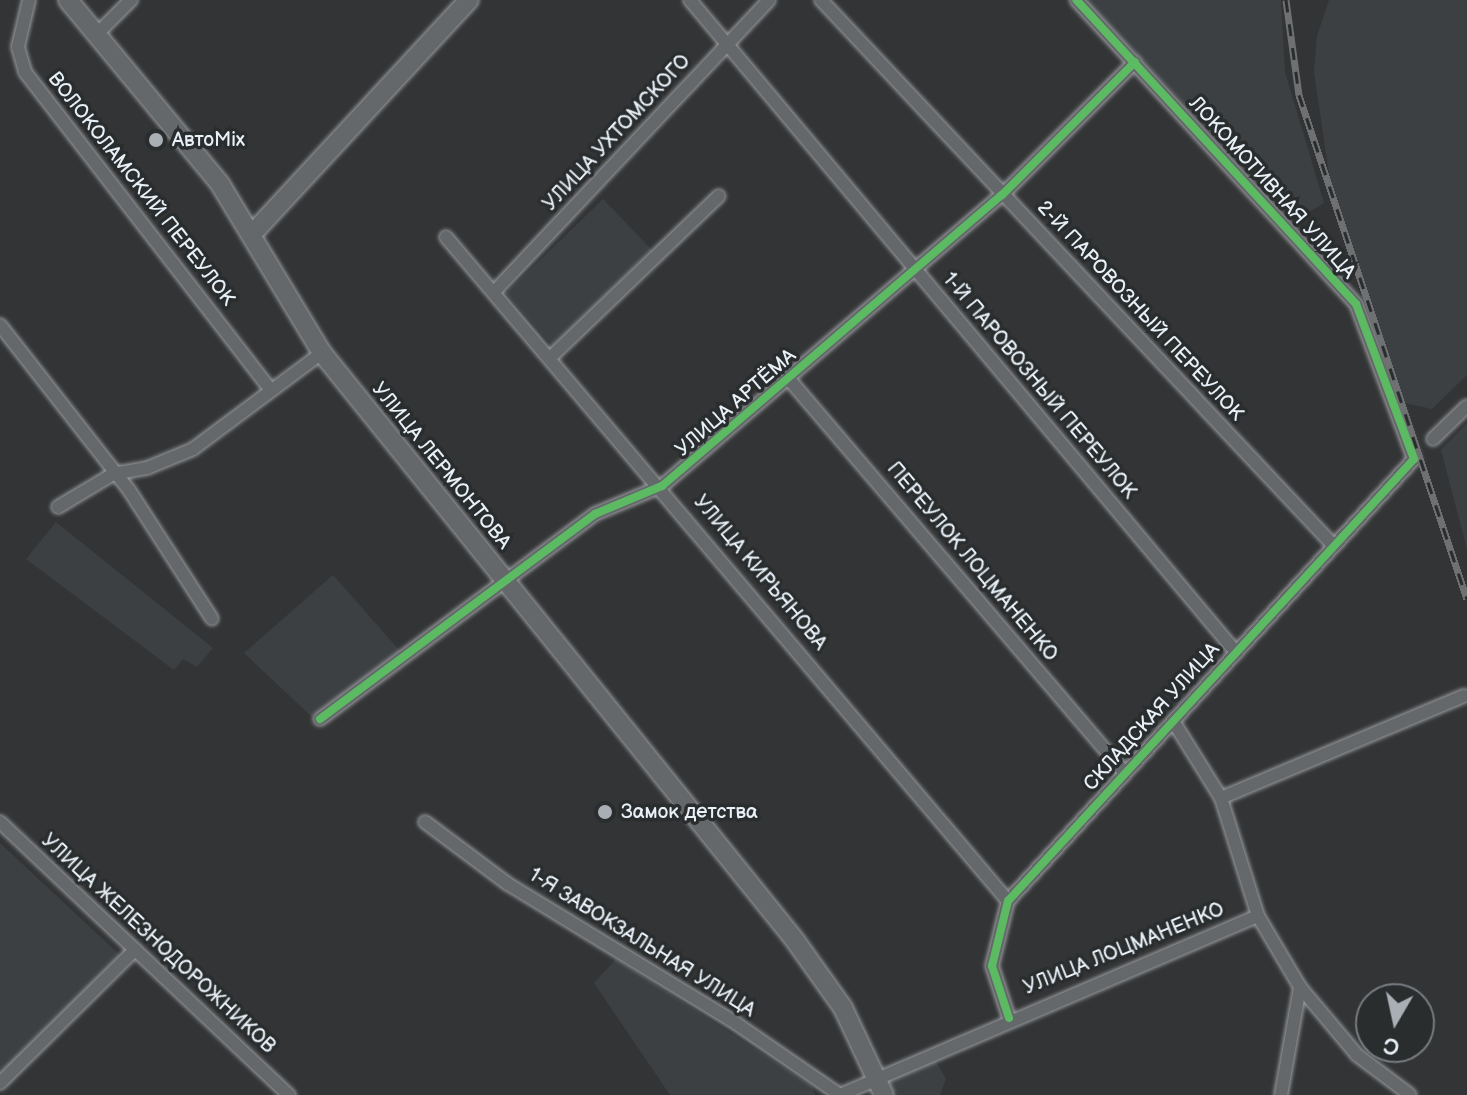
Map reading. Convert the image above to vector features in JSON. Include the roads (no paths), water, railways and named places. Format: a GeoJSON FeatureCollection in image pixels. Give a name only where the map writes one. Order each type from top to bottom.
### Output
{"type":"FeatureCollection","features":[{"type":"Feature","properties":{"kind":"main road","name":"УЛИЦА ЛЕРМОНТОВА"},"geometry":{"type":"LineString","coordinates":[[68,0],[220,184],[253,233],[284,296],[322,353],[820,974],[843,1008],[884,1095]]}},
{"type":"Feature","properties":{"kind":"main road"},"geometry":{"type":"LineString","coordinates":[[253,233],[469,0]]}},
{"type":"Feature","properties":{"kind":"street","name":"ВОЛОКОЛАМСКИЙ ПЕРЕУЛОК"},"geometry":{"type":"LineString","coordinates":[[29,0],[18,47],[25,72],[271,390]]}},
{"type":"Feature","properties":{"kind":"street"},"geometry":{"type":"LineString","coordinates":[[98,33],[131,0]]}},
{"type":"Feature","properties":{"kind":"street","name":"1-Й ПАРОВОЗНЫЙ ПЕРЕУЛОК"},"geometry":{"type":"LineString","coordinates":[[690,0],[1234,650]]}},
{"type":"Feature","properties":{"kind":"street","name":"УЛИЦА УХТОМСКОГО"},"geometry":{"type":"LineString","coordinates":[[494,292],[769,0]]}},
{"type":"Feature","properties":{"kind":"street","name":"2-Й ПАРОВОЗНЫЙ ПЕРЕУЛОК"},"geometry":{"type":"LineString","coordinates":[[821,0],[1332,544]]}},
{"type":"Feature","properties":{"kind":"street","name":"ЛОКОМОТИВНАЯ УЛИЦА"},"geometry":{"type":"LineString","coordinates":[[1076,0],[1356,304],[1414,459],[1405,466]]}},
{"type":"Feature","properties":{"kind":"street","name":"УЛИЦА АРТЁМА"},"geometry":{"type":"LineString","coordinates":[[320,719],[595,514],[662,486],[917,271],[1002,195],[1135,62]]}},
{"type":"Feature","properties":{"kind":"street"},"geometry":{"type":"LineString","coordinates":[[552,356],[719,196]]}},
{"type":"Feature","properties":{"kind":"street","name":"УЛИЦА КИРЬЯНОВА"},"geometry":{"type":"LineString","coordinates":[[446,237],[552,356],[1008,901]]}},
{"type":"Feature","properties":{"kind":"street"},"geometry":{"type":"LineString","coordinates":[[0,325],[162,538],[212,619]]}},
{"type":"Feature","properties":{"kind":"street"},"geometry":{"type":"LineString","coordinates":[[58,507],[113,474],[147,468],[193,449],[322,353]]}},
{"type":"Feature","properties":{"kind":"street","name":"ПЕРЕУЛОК ЛОЦМАНЕНКО"},"geometry":{"type":"LineString","coordinates":[[788,378],[1124,772]]}},
{"type":"Feature","properties":{"kind":"street"},"geometry":{"type":"LineString","coordinates":[[1433,439],[1467,406]]}},
{"type":"Feature","properties":{"kind":"street","name":"СКЛАДСКАЯ УЛИЦА"},"geometry":{"type":"LineString","coordinates":[[1009,1018],[992,966],[1008,901],[1405,466]]}},
{"type":"Feature","properties":{"kind":"street"},"geometry":{"type":"LineString","coordinates":[[1221,798],[1464,696]]}},
{"type":"Feature","properties":{"kind":"street"},"geometry":{"type":"LineString","coordinates":[[1173,721],[1221,798],[1258,916],[1300,987],[1357,1055],[1410,1095]]}},
{"type":"Feature","properties":{"kind":"street","name":"УЛИЦА ЖЕЛЕЗНОДОРОЖНИКОВ"},"geometry":{"type":"LineString","coordinates":[[0,822],[289,1095]]}},
{"type":"Feature","properties":{"kind":"street","name":"1-Я ЗАВОКЗАЛЬНАЯ УЛИЦА"},"geometry":{"type":"LineString","coordinates":[[425,822],[508,884],[737,1024],[840,1095]]}},
{"type":"Feature","properties":{"kind":"street","name":"УЛИЦА ЛОЦМАНЕНКО"},"geometry":{"type":"LineString","coordinates":[[875,1077],[1009,1018],[1258,916]]}},
{"type":"Feature","properties":{"kind":"street"},"geometry":{"type":"LineString","coordinates":[[0,1083],[135,950]]}},
{"type":"Feature","properties":{"kind":"street"},"geometry":{"type":"LineString","coordinates":[[1281,1095],[1300,987]]}},
{"type":"Feature","properties":{"kind":"street"},"geometry":{"type":"LineString","coordinates":[[840,1095],[875,1077]]}},
{"type":"Feature","properties":{"kind":"railway"},"geometry":{"type":"LineString","coordinates":[[1286,0],[1299,95],[1467,599]]}},
{"type":"Feature","properties":{"kind":"place","name":"АвтоMix"},"geometry":{"type":"Point","coordinates":[156,140]}},
{"type":"Feature","properties":{"kind":"place","name":"Замок детства"},"geometry":{"type":"Point","coordinates":[605,812]}}]}
